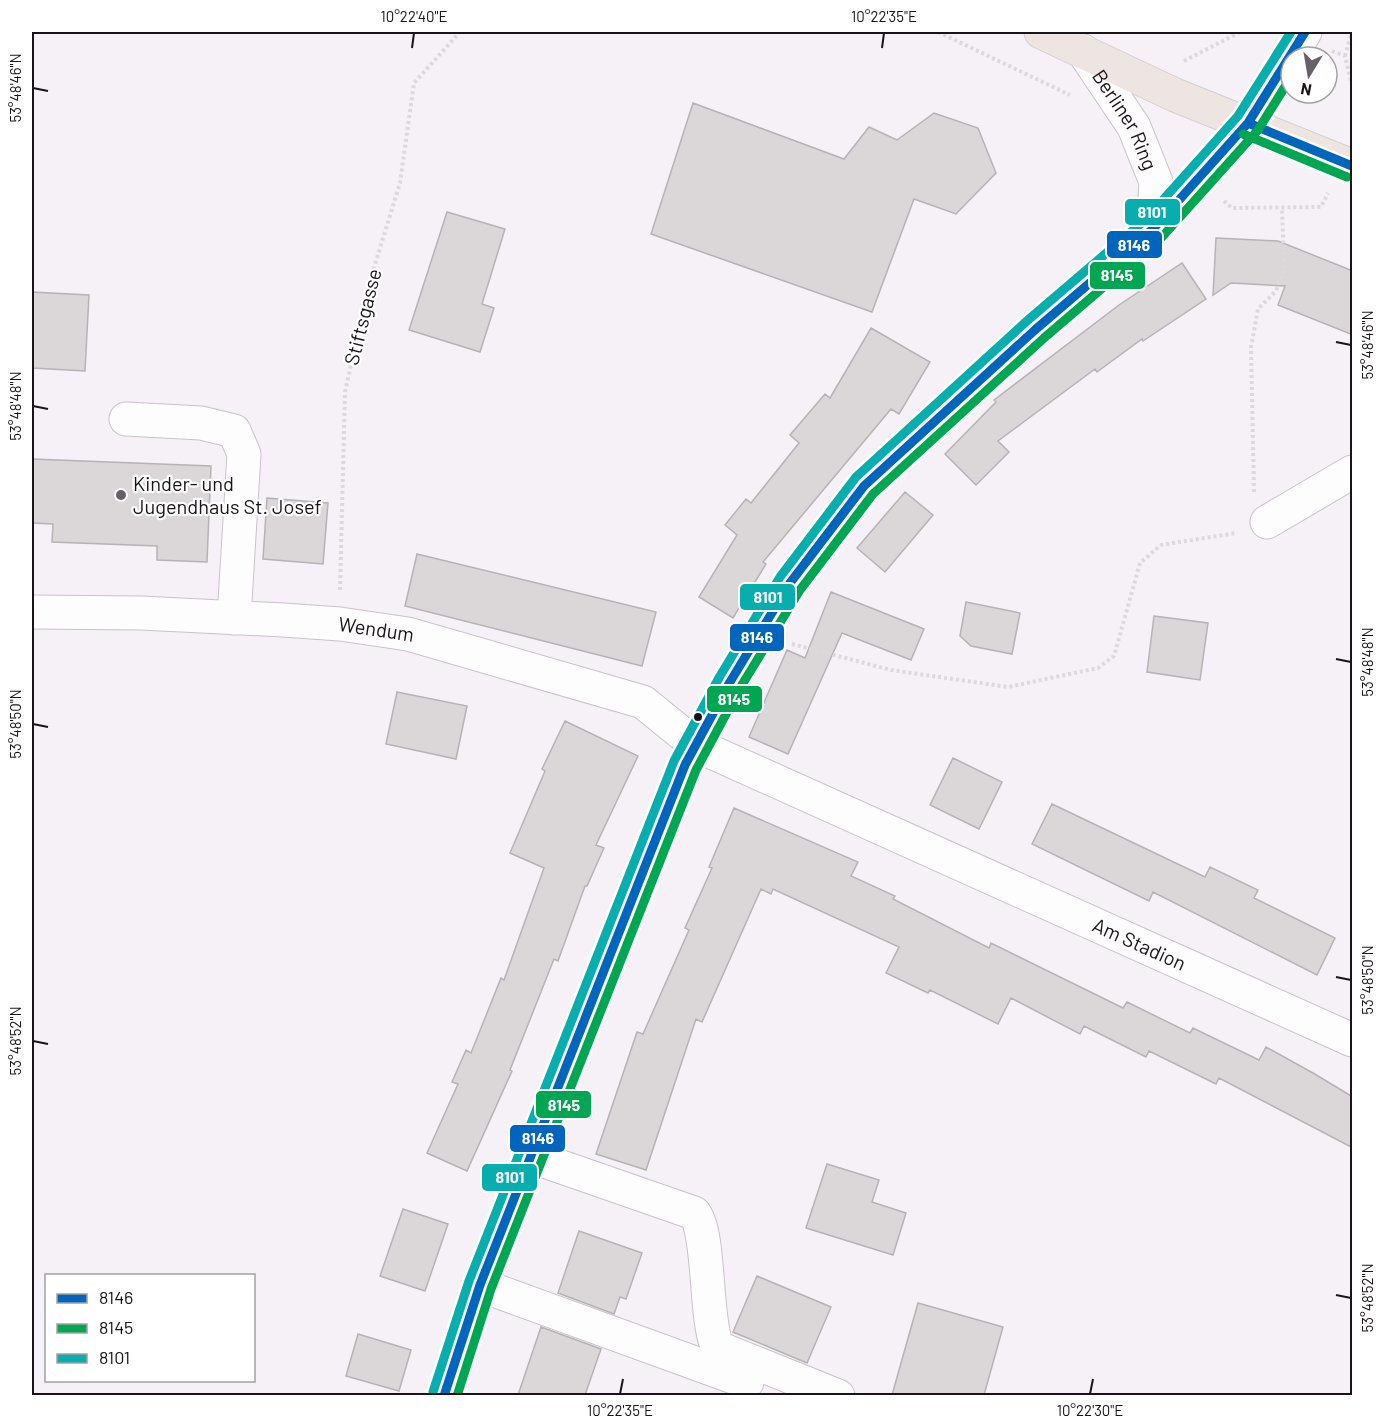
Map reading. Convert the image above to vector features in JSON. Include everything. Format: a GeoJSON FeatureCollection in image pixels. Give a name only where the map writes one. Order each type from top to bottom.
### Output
{"type":"FeatureCollection","features":[{"type":"Feature","properties":{"kind":"main road","name":"Berliner Ring"},"geometry":{"type":"LineString","coordinates":[[1041,32],[1175,95],[1353,166]]}},
{"type":"Feature","properties":{"kind":"main road"},"geometry":{"type":"LineString","coordinates":[[444,1395],[480,1285],[671,800],[696,745],[790,583],[864,486],[1036,329],[1153,229],[1248,123]]}},
{"type":"Feature","properties":{"kind":"street"},"geometry":{"type":"LineString","coordinates":[[1248,123],[1305,32]]}},
{"type":"Feature","properties":{"kind":"street","name":"Berliner Ring"},"geometry":{"type":"LineString","coordinates":[[1083,51],[1134,127],[1156,182],[1153,229]]}},
{"type":"Feature","properties":{"kind":"street"},"geometry":{"type":"LineString","coordinates":[[126,419],[201,423],[234,431],[244,454],[234,618]]}},
{"type":"Feature","properties":{"kind":"street"},"geometry":{"type":"LineString","coordinates":[[1261,526],[1353,472]]}},
{"type":"Feature","properties":{"kind":"street","name":"Wendum"},"geometry":{"type":"LineString","coordinates":[[32,612],[234,618],[340,624],[408,634],[643,702],[696,745]]}},
{"type":"Feature","properties":{"kind":"street","name":"Am Stadion"},"geometry":{"type":"LineString","coordinates":[[696,745],[1353,1040]]}},
{"type":"Feature","properties":{"kind":"street"},"geometry":{"type":"LineString","coordinates":[[530,1156],[694,1213],[699,1219],[716,1343],[721,1349],[838,1395]]}},
{"type":"Feature","properties":{"kind":"street"},"geometry":{"type":"LineString","coordinates":[[480,1285],[786,1395]]}},
{"type":"Feature","properties":{"kind":"path","name":"Stiftsgasse"},"geometry":{"type":"LineString","coordinates":[[340,624],[345,392],[369,284],[400,183],[414,82],[460,32]]}},
{"type":"Feature","properties":{"kind":"path"},"geometry":{"type":"LineString","coordinates":[[938,32],[1078,99]]}},
{"type":"Feature","properties":{"kind":"path"},"geometry":{"type":"LineString","coordinates":[[1184,61],[1240,32]]}},
{"type":"Feature","properties":{"kind":"path"},"geometry":{"type":"LineString","coordinates":[[1352,32],[1345,56],[1353,85]]}},
{"type":"Feature","properties":{"kind":"path"},"geometry":{"type":"LineString","coordinates":[[1339,54],[1345,56]]}},
{"type":"Feature","properties":{"kind":"path"},"geometry":{"type":"LineString","coordinates":[[1232,208],[1321,207],[1327,194]]}},
{"type":"Feature","properties":{"kind":"path"},"geometry":{"type":"LineString","coordinates":[[788,642],[891,670],[1008,687],[1098,668],[1114,656],[1140,563],[1161,545],[1261,526],[1251,348],[1258,309],[1276,291],[1284,269],[1282,208]]}},
{"type":"Feature","properties":{"kind":"building"},"geometry":{"type":"Polygon","coordinates":[[[693,103],[844,159],[869,127],[897,140],[934,113],[978,128],[996,173],[956,214],[914,199],[872,312],[651,234],[693,103]]]}},
{"type":"Feature","properties":{"kind":"building"},"geometry":{"type":"Polygon","coordinates":[[[447,212],[505,229],[482,304],[494,308],[480,352],[409,330],[447,212]]]}},
{"type":"Feature","properties":{"kind":"building"},"geometry":{"type":"Polygon","coordinates":[[[1216,238],[1278,241],[1353,271],[1353,335],[1278,305],[1285,286],[1231,283],[1213,295],[1216,238]]]}},
{"type":"Feature","properties":{"kind":"building"},"geometry":{"type":"Polygon","coordinates":[[[1182,263],[1206,299],[1143,341],[1142,339],[1097,372],[1095,369],[998,441],[1009,452],[976,485],[945,454],[996,402],[994,400],[1119,305],[1182,263]]]}},
{"type":"Feature","properties":{"kind":"building"},"geometry":{"type":"Polygon","coordinates":[[[32,292],[89,295],[85,371],[32,368],[32,292]]]}},
{"type":"Feature","properties":{"kind":"building"},"geometry":{"type":"Polygon","coordinates":[[[871,328],[930,362],[899,414],[891,409],[763,562],[766,564],[733,618],[699,597],[737,535],[725,525],[746,499],[751,503],[799,443],[790,435],[825,394],[830,398],[871,328]]]}},
{"type":"Feature","properties":{"kind":"building","name":"Kinder- und Jugendhaus St. Josef"},"geometry":{"type":"Polygon","coordinates":[[[32,459],[211,466],[207,562],[157,560],[157,546],[52,542],[53,524],[32,523],[32,459]]]}},
{"type":"Feature","properties":{"kind":"building"},"geometry":{"type":"Polygon","coordinates":[[[905,492],[933,515],[885,572],[857,548],[905,492]]]}},
{"type":"Feature","properties":{"kind":"building"},"geometry":{"type":"Polygon","coordinates":[[[267,498],[328,503],[323,564],[263,559],[267,498]]]}},
{"type":"Feature","properties":{"kind":"building"},"geometry":{"type":"Polygon","coordinates":[[[417,554],[656,612],[642,666],[405,606],[417,554]]]}},
{"type":"Feature","properties":{"kind":"building"},"geometry":{"type":"Polygon","coordinates":[[[831,592],[924,629],[911,660],[842,633],[788,754],[749,737],[787,650],[805,658],[831,592]]]}},
{"type":"Feature","properties":{"kind":"building"},"geometry":{"type":"Polygon","coordinates":[[[966,602],[1020,613],[1012,654],[971,646],[960,636],[966,602]]]}},
{"type":"Feature","properties":{"kind":"building"},"geometry":{"type":"Polygon","coordinates":[[[1154,616],[1208,623],[1200,680],[1147,672],[1154,616]]]}},
{"type":"Feature","properties":{"kind":"building"},"geometry":{"type":"Polygon","coordinates":[[[397,692],[467,706],[456,759],[386,744],[397,692]]]}},
{"type":"Feature","properties":{"kind":"building"},"geometry":{"type":"Polygon","coordinates":[[[565,721],[638,756],[596,845],[604,848],[585,886],[558,961],[554,959],[510,1070],[512,1071],[467,1171],[427,1153],[458,1084],[452,1082],[466,1050],[471,1053],[501,978],[504,980],[544,868],[510,853],[545,771],[542,769],[565,721]]]}},
{"type":"Feature","properties":{"kind":"building"},"geometry":{"type":"Polygon","coordinates":[[[953,758],[1002,782],[979,829],[930,805],[953,758]]]}},
{"type":"Feature","properties":{"kind":"building"},"geometry":{"type":"Polygon","coordinates":[[[1052,804],[1205,877],[1210,867],[1258,890],[1254,898],[1335,938],[1317,975],[1153,892],[1149,901],[1032,844],[1052,804]]]}},
{"type":"Feature","properties":{"kind":"building"},"geometry":{"type":"Polygon","coordinates":[[[734,808],[858,862],[851,876],[895,896],[893,899],[989,948],[991,943],[1123,1008],[1127,1002],[1190,1033],[1193,1028],[1259,1060],[1266,1047],[1353,1097],[1353,1148],[1219,1078],[1216,1084],[1149,1051],[1146,1057],[1084,1026],[1080,1034],[1011,998],[998,1024],[930,990],[928,993],[886,973],[899,947],[773,889],[771,894],[761,889],[702,1022],[696,1019],[646,1170],[596,1154],[637,1032],[643,1034],[689,930],[685,928],[712,868],[709,867],[734,808]]]}},
{"type":"Feature","properties":{"kind":"building"},"geometry":{"type":"Polygon","coordinates":[[[827,1164],[879,1180],[872,1202],[906,1213],[893,1255],[806,1228],[827,1164]]]}},
{"type":"Feature","properties":{"kind":"building"},"geometry":{"type":"Polygon","coordinates":[[[403,1209],[448,1224],[425,1291],[380,1276],[403,1209]]]}},
{"type":"Feature","properties":{"kind":"building"},"geometry":{"type":"Polygon","coordinates":[[[579,1231],[642,1253],[626,1299],[620,1297],[614,1314],[558,1293],[579,1231]]]}},
{"type":"Feature","properties":{"kind":"building"},"geometry":{"type":"Polygon","coordinates":[[[757,1276],[831,1307],[807,1363],[733,1332],[757,1276]]]}},
{"type":"Feature","properties":{"kind":"building"},"geometry":{"type":"Polygon","coordinates":[[[918,1303],[1003,1327],[984,1395],[892,1395],[918,1303]]]}},
{"type":"Feature","properties":{"kind":"building"},"geometry":{"type":"Polygon","coordinates":[[[541,1327],[601,1349],[585,1395],[518,1395],[541,1327]]]}},
{"type":"Feature","properties":{"kind":"building"},"geometry":{"type":"Polygon","coordinates":[[[358,1334],[411,1350],[399,1391],[346,1376],[358,1334]]]}},
{"type":"Feature","properties":{"kind":"transit line","name":"8101"},"geometry":{"type":"LineString","coordinates":[[433,1392],[469,1281],[674,761],[720,676],[780,577],[856,477],[1028,320],[1145,220],[1238,116],[1291,32]]}},
{"type":"Feature","properties":{"kind":"transit line","name":"8146"},"geometry":{"type":"LineString","coordinates":[[444,1396],[480,1285],[685,765],[730,682],[790,583],[864,486],[1036,329],[1153,229],[1248,123],[1305,32]]}},
{"type":"Feature","properties":{"kind":"transit line","name":"8145"},"geometry":{"type":"LineString","coordinates":[[457,1396],[491,1289],[696,770],[740,688],[800,590],[873,494],[1044,338],[1162,237],[1258,130],[1279,96]]}},
{"type":"Feature","properties":{"kind":"transit line","name":"8146"},"geometry":{"type":"LineString","coordinates":[[1248,123],[1352,166]]}},
{"type":"Feature","properties":{"kind":"transit line","name":"8145"},"geometry":{"type":"LineString","coordinates":[[1243,134],[1347,177]]}},
{"type":"Feature","properties":{"kind":"place","name":"Kinder- und Jugendhaus St. Josef"},"geometry":{"type":"Point","coordinates":[121,495]}}]}
